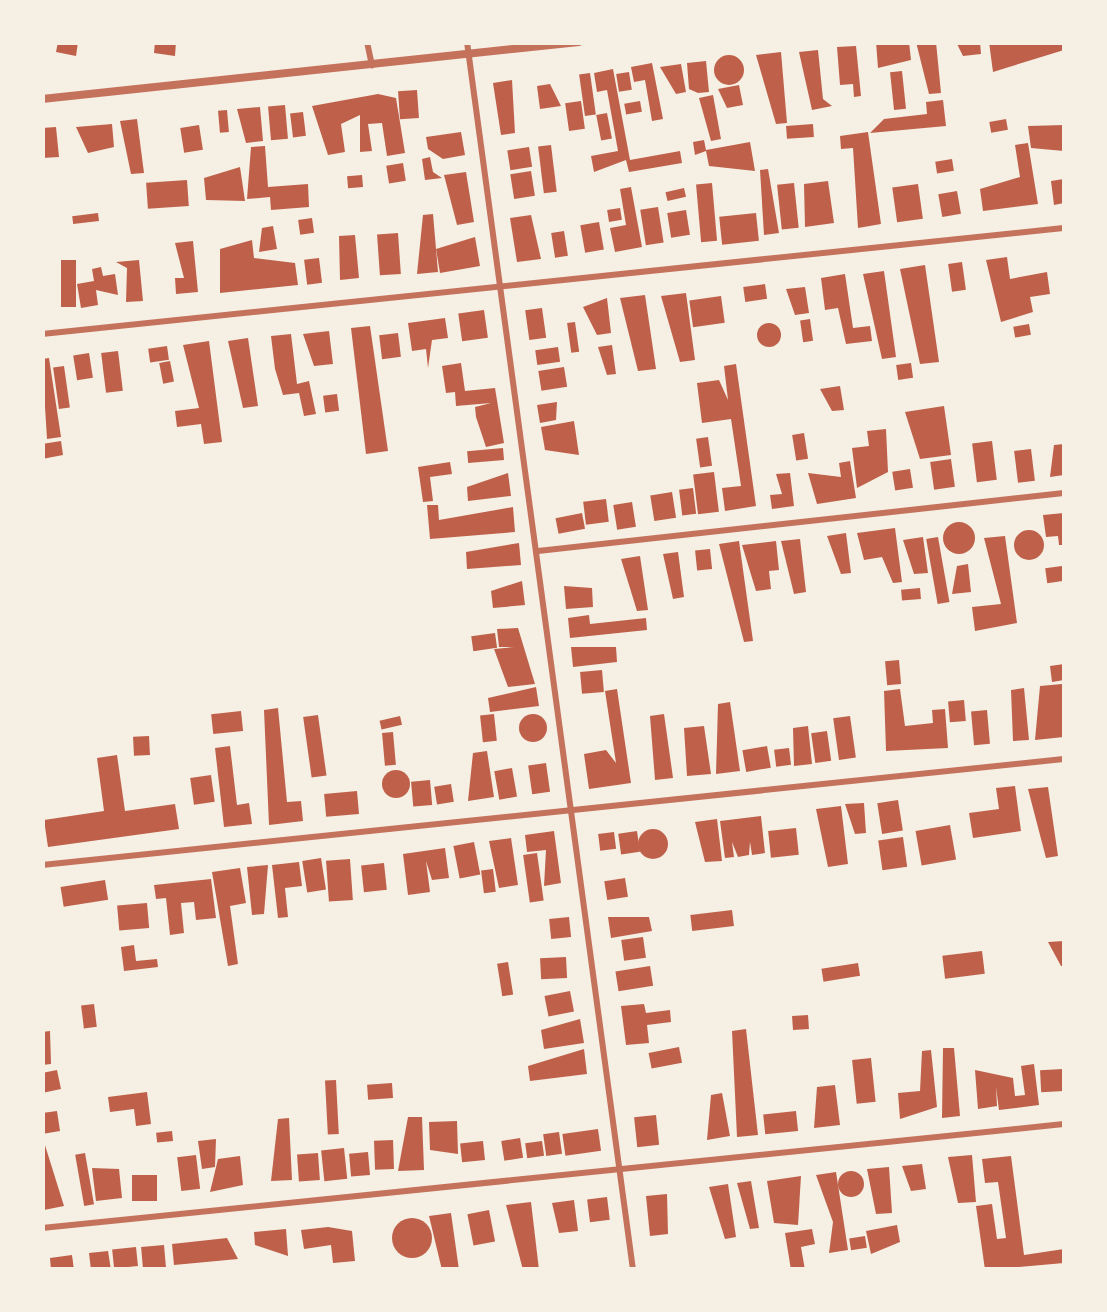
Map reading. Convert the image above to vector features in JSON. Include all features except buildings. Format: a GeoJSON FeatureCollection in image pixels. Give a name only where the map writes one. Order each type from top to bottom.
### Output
{"type":"FeatureCollection","features":[{"type":"Feature","properties":{"kind":"street"},"geometry":{"type":"LineString","coordinates":[[367,42],[372,66]]}},
{"type":"Feature","properties":{"kind":"street"},"geometry":{"type":"LineString","coordinates":[[467,42],[505,286],[633,1270]]}},
{"type":"Feature","properties":{"kind":"street"},"geometry":{"type":"LineString","coordinates":[[42,99],[579,42]]}},
{"type":"Feature","properties":{"kind":"street"},"geometry":{"type":"LineString","coordinates":[[42,334],[1064,228]]}},
{"type":"Feature","properties":{"kind":"street"},"geometry":{"type":"LineString","coordinates":[[538,551],[1064,493]]}},
{"type":"Feature","properties":{"kind":"street"},"geometry":{"type":"LineString","coordinates":[[42,865],[1064,759]]}},
{"type":"Feature","properties":{"kind":"street"},"geometry":{"type":"LineString","coordinates":[[42,1228],[1064,1124]]}}]}
